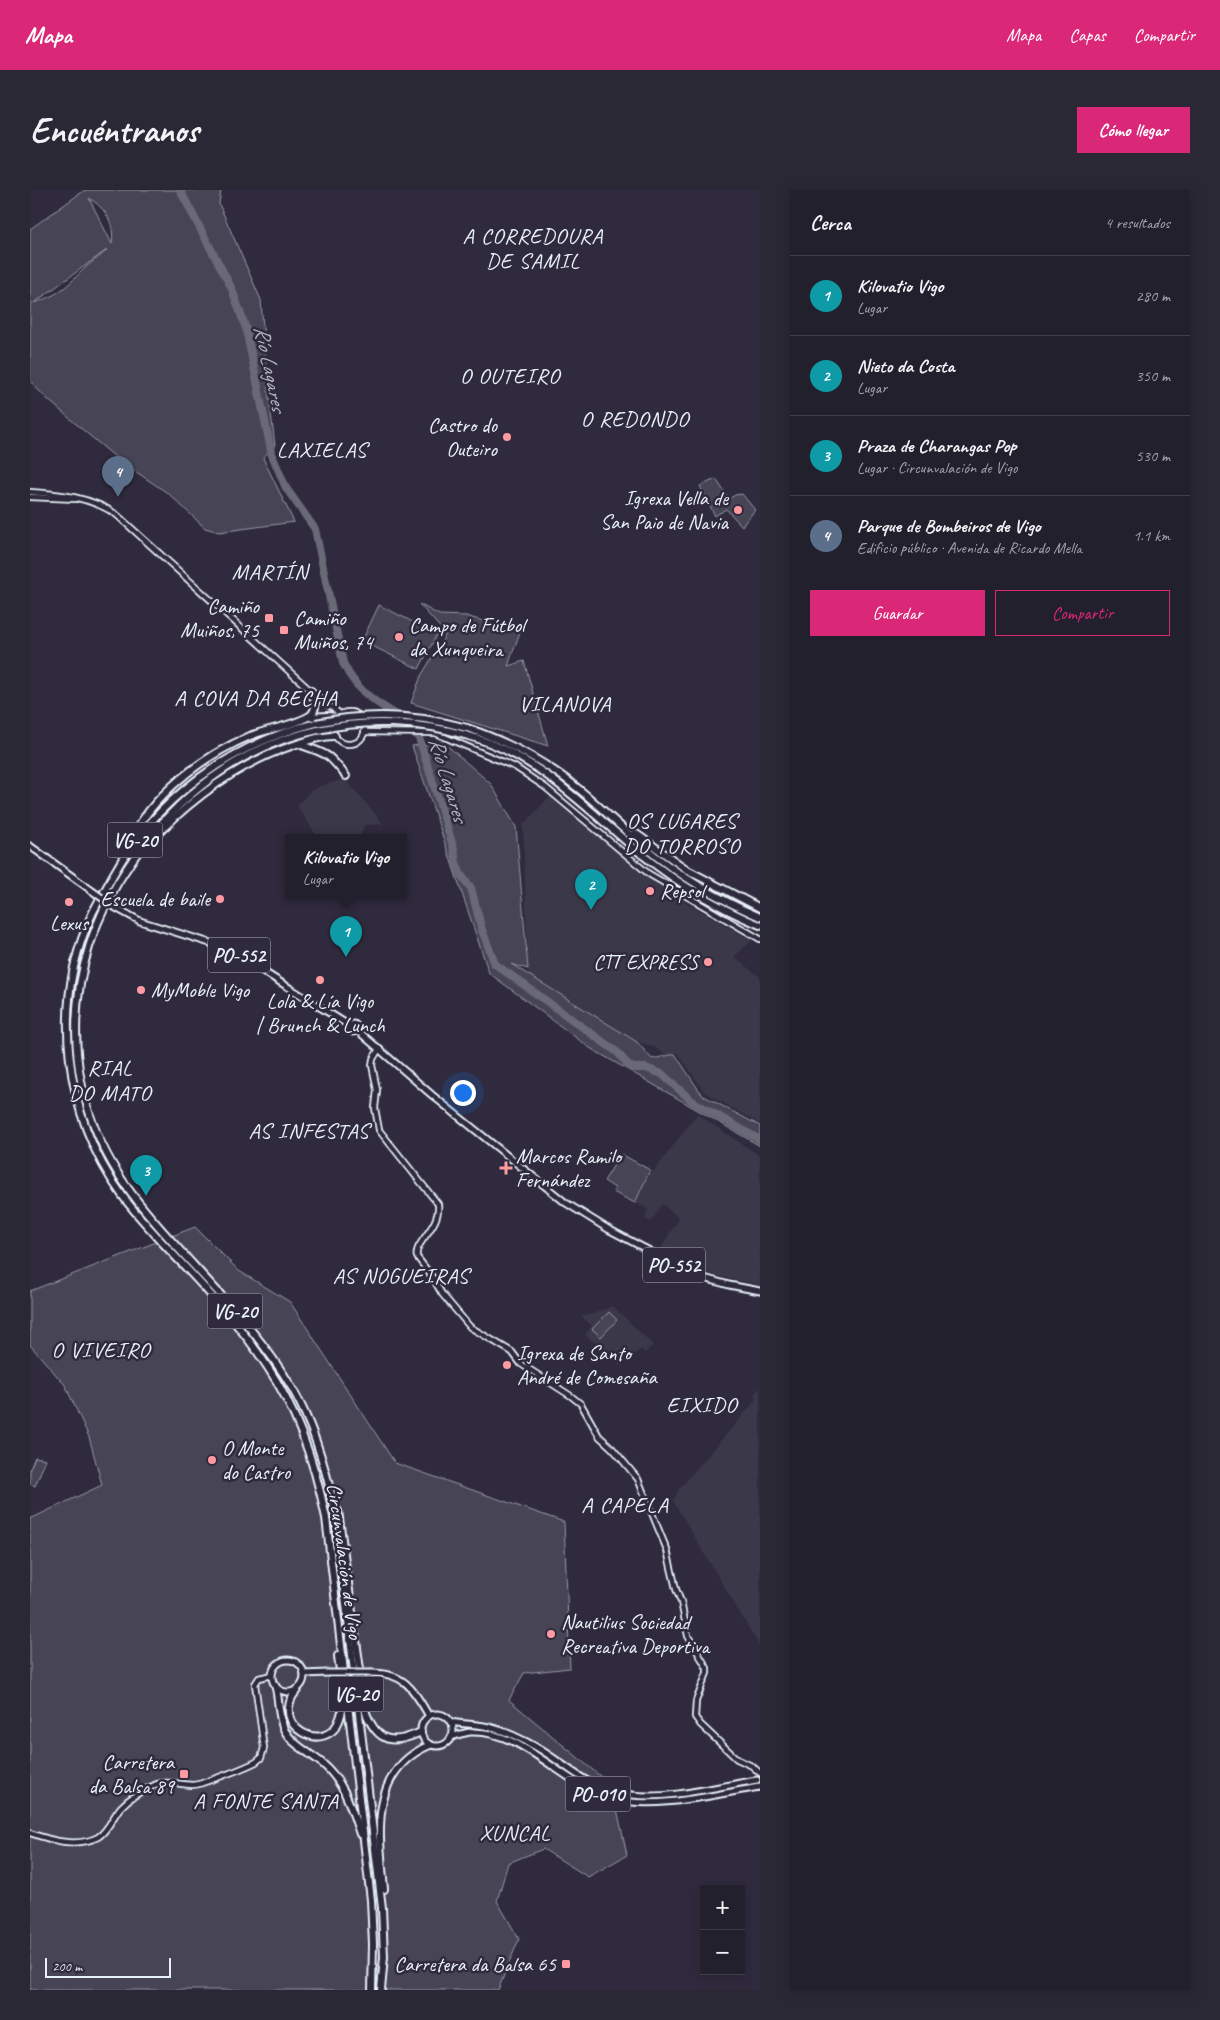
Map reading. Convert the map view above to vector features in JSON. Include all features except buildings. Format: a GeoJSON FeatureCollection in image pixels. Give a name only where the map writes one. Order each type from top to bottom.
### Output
{"type":"FeatureCollection","features":[{"type":"Feature","properties":{"kind":"highway"},"geometry":{"type":"LineString","coordinates":[[308,718],[314,712],[315,707],[311,691]]}},
{"type":"Feature","properties":{"kind":"highway"},"geometry":{"type":"LineString","coordinates":[[124,856],[137,828],[153,805],[183,777],[213,756],[248,737],[308,718],[339,716]]}},
{"type":"Feature","properties":{"kind":"highway","name":"Circunvalación de Vigo"},"geometry":{"type":"LineString","coordinates":[[372,1990],[373,1924],[326,1518],[314,1464],[302,1431],[284,1394],[254,1345],[123,1196],[96,1153],[76,1093],[69,1013],[78,954],[92,914],[124,856],[161,811],[214,766],[259,742],[316,723],[354,717],[388,716],[430,719],[467,728],[514,746],[542,762],[596,804],[642,846],[676,871],[720,898],[760,917]]}},
{"type":"Feature","properties":{"kind":"highway","name":"Circunvalación de Vigo"},"geometry":{"type":"LineString","coordinates":[[381,1990],[384,1957],[383,1920],[335,1512],[326,1469],[305,1414],[292,1388],[264,1346],[129,1191],[96,1131],[81,1086],[72,1045],[78,988],[86,954],[97,923],[122,874],[144,842],[164,818],[215,775],[272,744],[318,730],[355,724],[390,723],[431,727],[465,736],[504,750],[534,766],[567,789],[639,852],[672,878],[722,908],[760,925]]}},
{"type":"Feature","properties":{"kind":"highway"},"geometry":{"type":"LineString","coordinates":[[122,874],[128,871],[146,846],[164,826],[212,786],[257,759],[298,744],[336,736]]}},
{"type":"Feature","properties":{"kind":"highway"},"geometry":{"type":"LineString","coordinates":[[298,744],[324,752],[335,761],[346,776]]}},
{"type":"Feature","properties":{"kind":"highway"},"geometry":{"type":"LineString","coordinates":[[596,804],[603,807],[643,840],[689,871],[760,908]]}},
{"type":"Feature","properties":{"kind":"highway"},"geometry":{"type":"LineString","coordinates":[[326,1469],[332,1483],[342,1526],[366,1713],[374,1729],[390,1739],[402,1740],[420,1732]]}},
{"type":"Feature","properties":{"kind":"highway"},"geometry":{"type":"LineString","coordinates":[[297,1690],[292,1695],[288,1706],[290,1718],[295,1727],[305,1734],[314,1736],[323,1736],[332,1730],[338,1723],[342,1710],[336,1637],[338,1622]]}},
{"type":"Feature","properties":{"kind":"highway"},"geometry":{"type":"LineString","coordinates":[[275,1686],[281,1724],[286,1733],[338,1780],[350,1800],[364,1843]]}},
{"type":"Feature","properties":{"kind":"highway"},"geometry":{"type":"LineString","coordinates":[[383,1920],[385,1911],[379,1822],[383,1796],[398,1768],[411,1755],[430,1745]]}},
{"type":"Feature","properties":{"kind":"main road","name":"PO-552"},"geometry":{"type":"LineString","coordinates":[[31,848],[128,916],[147,924],[226,948],[350,1026],[355,1024],[358,1026],[357,1030],[547,1190],[585,1216],[697,1276],[729,1286],[760,1291]]}},
{"type":"Feature","properties":{"kind":"main road"},"geometry":{"type":"LineString","coordinates":[[289,1660],[300,1666],[304,1674],[302,1685],[297,1690],[287,1692],[275,1686],[272,1675],[277,1664],[289,1660]]}},
{"type":"Feature","properties":{"kind":"main road"},"geometry":{"type":"LineString","coordinates":[[304,1674],[390,1674],[404,1681],[429,1716]]}},
{"type":"Feature","properties":{"kind":"main road"},"geometry":{"type":"LineString","coordinates":[[441,1715],[450,1722],[453,1729],[451,1737],[441,1746],[430,1745],[425,1742],[420,1732],[422,1723],[429,1716],[441,1715]]}},
{"type":"Feature","properties":{"kind":"main road","name":"PO-010"},"geometry":{"type":"LineString","coordinates":[[450,1722],[484,1726],[516,1736],[530,1743],[583,1780],[633,1796],[659,1796],[757,1780]]}},
{"type":"Feature","properties":{"kind":"main road","name":"PO-010"},"geometry":{"type":"LineString","coordinates":[[451,1737],[476,1732],[511,1742],[533,1753],[581,1787],[627,1802],[660,1802],[760,1787]]}},
{"type":"Feature","properties":{"kind":"street"},"geometry":{"type":"LineString","coordinates":[[30,493],[55,494],[80,499],[105,508],[117,515],[339,716]]}},
{"type":"Feature","properties":{"kind":"street"},"geometry":{"type":"LineString","coordinates":[[30,493],[49,498],[80,499]]}},
{"type":"Feature","properties":{"kind":"street"},"geometry":{"type":"LineString","coordinates":[[350,712],[360,716],[364,722],[364,732],[361,738],[353,743],[343,743],[336,736],[333,726],[339,716],[350,712]]}},
{"type":"Feature","properties":{"kind":"street"},"geometry":{"type":"LineString","coordinates":[[364,732],[432,732],[508,763],[530,776],[649,874],[760,938]]}},
{"type":"Feature","properties":{"kind":"street"},"geometry":{"type":"LineString","coordinates":[[751,934],[760,932]]}},
{"type":"Feature","properties":{"kind":"street"},"geometry":{"type":"LineString","coordinates":[[379,1049],[372,1065],[377,1090],[374,1108],[379,1130],[438,1204],[437,1218],[418,1247],[417,1257],[433,1278],[442,1294],[470,1327],[512,1352],[521,1364],[581,1404],[599,1436],[613,1449],[638,1479],[666,1550],[681,1602],[688,1636],[707,1668],[707,1673],[696,1701],[695,1717],[737,1759],[752,1766],[760,1773]]}},
{"type":"Feature","properties":{"kind":"street"},"geometry":{"type":"LineString","coordinates":[[30,1833],[71,1842],[94,1838],[102,1833],[121,1807],[156,1785],[171,1782],[198,1784],[259,1760],[264,1748],[255,1684],[259,1678],[272,1675]]}},
{"type":"Feature","properties":{"kind":"shaded area"},"geometry":{"type":"Polygon","coordinates":[[[85,190],[221,190],[219,204],[261,300],[267,382],[275,445],[263,458],[294,522],[219,532],[205,528],[169,494],[120,461],[83,430],[45,397],[30,381],[30,309],[32,304],[30,299],[30,229],[85,190]],[[89,198],[112,244],[113,236],[108,217],[89,198]],[[108,249],[34,303],[63,289],[108,249]]]}},
{"type":"Feature","properties":{"kind":"shaded area"},"geometry":{"type":"Polygon","coordinates":[[[716,479],[729,499],[735,495],[742,494],[755,510],[742,526],[726,509],[715,516],[700,486],[716,479]]]}},
{"type":"Feature","properties":{"kind":"shaded area"},"geometry":{"type":"Polygon","coordinates":[[[419,604],[439,615],[466,616],[520,632],[508,666],[524,661],[548,746],[411,703],[421,676],[446,634],[419,604]]]}},
{"type":"Feature","properties":{"kind":"shaded area","name":"Campo de Fútbol da Xunqueira"},"geometry":{"type":"Polygon","coordinates":[[[379,605],[437,634],[419,669],[362,641],[379,605]]]}},
{"type":"Feature","properties":{"kind":"shaded area"},"geometry":{"type":"Polygon","coordinates":[[[443,742],[491,784],[516,827],[528,969],[511,964],[637,1042],[652,1059],[675,1054],[702,1095],[760,1126],[760,1146],[590,1048],[489,973],[412,746],[443,742]]]}},
{"type":"Feature","properties":{"kind":"shaded area"},"geometry":{"type":"Polygon","coordinates":[[[345,779],[383,824],[365,825],[361,834],[315,834],[297,806],[309,792],[320,786],[345,779]]]}},
{"type":"Feature","properties":{"kind":"shaded area"},"geometry":{"type":"Polygon","coordinates":[[[550,796],[643,874],[678,898],[752,940],[734,957],[760,977],[760,1124],[704,1092],[678,1053],[666,1056],[654,1047],[629,1039],[557,999],[528,975],[523,825],[550,796]]]}},
{"type":"Feature","properties":{"kind":"shaded area"},"geometry":{"type":"Polygon","coordinates":[[[697,1114],[760,1156],[760,1285],[717,1276],[686,1265],[659,1251],[679,1218],[662,1204],[651,1222],[645,1219],[648,1209],[635,1203],[650,1170],[654,1171],[697,1114]]]}},
{"type":"Feature","properties":{"kind":"shaded area"},"geometry":{"type":"Polygon","coordinates":[[[621,1154],[650,1170],[635,1203],[613,1192],[615,1188],[604,1181],[621,1154]]]}},
{"type":"Feature","properties":{"kind":"shaded area"},"geometry":{"type":"Polygon","coordinates":[[[195,1227],[239,1271],[290,1302],[395,1463],[564,1522],[570,1668],[524,1673],[509,1700],[612,1786],[627,1855],[588,1877],[543,1849],[508,1863],[497,1901],[519,1939],[498,1990],[30,1990],[30,1519],[102,1485],[89,1437],[65,1385],[30,1345],[30,1291],[195,1227]]]}},
{"type":"Feature","properties":{"kind":"shaded area"},"geometry":{"type":"Polygon","coordinates":[[[613,1306],[653,1345],[645,1353],[641,1349],[620,1366],[608,1353],[602,1360],[598,1358],[604,1349],[585,1335],[592,1326],[581,1316],[613,1306]]]}},
{"type":"Feature","properties":{"kind":"shaded area"},"geometry":{"type":"Polygon","coordinates":[[[609,1312],[617,1320],[601,1337],[592,1329],[609,1312]]]}},
{"type":"Feature","properties":{"kind":"shaded area"},"geometry":{"type":"Polygon","coordinates":[[[760,1387],[760,1647],[673,1501],[679,1489],[756,1400],[754,1395],[760,1387]]]}},
{"type":"Feature","properties":{"kind":"shaded area"},"geometry":{"type":"Polygon","coordinates":[[[35,1457],[46,1459],[35,1486],[30,1484],[30,1469],[35,1457]]]}},
{"type":"Feature","properties":{"kind":"waterway","name":"Río Lagares"},"geometry":{"type":"LineString","coordinates":[[180,190],[232,289],[246,329],[272,455],[286,488],[315,529],[343,663],[360,689],[404,720],[419,738],[454,849],[456,863],[461,875],[471,888],[482,930],[495,964],[617,1052],[629,1066],[646,1068],[662,1074],[692,1101],[760,1140]]}},
{"type":"Feature","properties":{"kind":"place","name":"Castro do Outeiro"},"geometry":{"type":"Point","coordinates":[507,437]}},
{"type":"Feature","properties":{"kind":"place","name":"Parque de Bombeiros de Vigo"},"geometry":{"type":"Point","coordinates":[118,497]}},
{"type":"Feature","properties":{"kind":"place","name":"Igrexa Vella de San Paio de Navia"},"geometry":{"type":"Point","coordinates":[738,510]}},
{"type":"Feature","properties":{"kind":"place","name":"Camiño Muiños, 75"},"geometry":{"type":"Point","coordinates":[269,618]}},
{"type":"Feature","properties":{"kind":"place","name":"Camiño Muiños, 74"},"geometry":{"type":"Point","coordinates":[284,630]}},
{"type":"Feature","properties":{"kind":"place","name":"Campo de Fútbol da Xunqueira"},"geometry":{"type":"Point","coordinates":[399,637]}},
{"type":"Feature","properties":{"kind":"place","name":"Repsol"},"geometry":{"type":"Point","coordinates":[650,891]}},
{"type":"Feature","properties":{"kind":"place","name":"Escuela de baile"},"geometry":{"type":"Point","coordinates":[220,899]}},
{"type":"Feature","properties":{"kind":"place","name":"Lexus"},"geometry":{"type":"Point","coordinates":[69,902]}},
{"type":"Feature","properties":{"kind":"place","name":"Nieto da Costa"},"geometry":{"type":"Point","coordinates":[591,910]}},
{"type":"Feature","properties":{"kind":"place","name":"Kilovatio Vigo"},"geometry":{"type":"Point","coordinates":[346,957]}},
{"type":"Feature","properties":{"kind":"place","name":"CTT EXPRESS"},"geometry":{"type":"Point","coordinates":[708,962]}},
{"type":"Feature","properties":{"kind":"place","name":"Lola & Lía Vigo | Brunch & Lunch"},"geometry":{"type":"Point","coordinates":[320,980]}},
{"type":"Feature","properties":{"kind":"place","name":"MyMoble Vigo"},"geometry":{"type":"Point","coordinates":[141,990]}},
{"type":"Feature","properties":{"kind":"place","name":"Marcos Ramilo Fernández"},"geometry":{"type":"Point","coordinates":[506,1168]}},
{"type":"Feature","properties":{"kind":"place","name":"Praza de Charangas Pop"},"geometry":{"type":"Point","coordinates":[146,1196]}},
{"type":"Feature","properties":{"kind":"place","name":"Igrexa de Santo André de Comesaña"},"geometry":{"type":"Point","coordinates":[507,1365]}},
{"type":"Feature","properties":{"kind":"place","name":"O Monte do Castro"},"geometry":{"type":"Point","coordinates":[212,1460]}},
{"type":"Feature","properties":{"kind":"place","name":"Nautilius Sociedad Recreativa Deportiva"},"geometry":{"type":"Point","coordinates":[551,1634]}},
{"type":"Feature","properties":{"kind":"place","name":"Carretera da Balsa 89"},"geometry":{"type":"Point","coordinates":[184,1774]}},
{"type":"Feature","properties":{"kind":"place","name":"Carretera da Balsa 65"},"geometry":{"type":"Point","coordinates":[566,1964]}},
{"type":"Feature","properties":{"kind":"district","name":"A CORREDOURA DE SAMIL"},"geometry":{"type":"Point","coordinates":[533,248]}},
{"type":"Feature","properties":{"kind":"district","name":"O OUTEIRO"},"geometry":{"type":"Point","coordinates":[510,375]}},
{"type":"Feature","properties":{"kind":"district","name":"O REDONDO"},"geometry":{"type":"Point","coordinates":[635,418]}},
{"type":"Feature","properties":{"kind":"district","name":"LAXIELAS"},"geometry":{"type":"Point","coordinates":[322,449]}},
{"type":"Feature","properties":{"kind":"district","name":"MARTÍN"},"geometry":{"type":"Point","coordinates":[270,571]}},
{"type":"Feature","properties":{"kind":"district","name":"A COVA DA BECHA"},"geometry":{"type":"Point","coordinates":[256,697]}},
{"type":"Feature","properties":{"kind":"district","name":"VILANOVA"},"geometry":{"type":"Point","coordinates":[565,703]}},
{"type":"Feature","properties":{"kind":"district","name":"OS LUGARES DO TORROSO"},"geometry":{"type":"Point","coordinates":[682,832]}},
{"type":"Feature","properties":{"kind":"district","name":"RIAL DO MATO"},"geometry":{"type":"Point","coordinates":[110,1080]}},
{"type":"Feature","properties":{"kind":"district","name":"AS INFESTAS"},"geometry":{"type":"Point","coordinates":[309,1130]}},
{"type":"Feature","properties":{"kind":"district","name":"AS NOGUEIRAS"},"geometry":{"type":"Point","coordinates":[401,1275]}},
{"type":"Feature","properties":{"kind":"district","name":"O VIVEIRO"},"geometry":{"type":"Point","coordinates":[101,1349]}},
{"type":"Feature","properties":{"kind":"district","name":"EIXIDO"},"geometry":{"type":"Point","coordinates":[702,1404]}},
{"type":"Feature","properties":{"kind":"district","name":"A CAPELA"},"geometry":{"type":"Point","coordinates":[625,1504]}},
{"type":"Feature","properties":{"kind":"district","name":"A FONTE SANTA"},"geometry":{"type":"Point","coordinates":[266,1800]}},
{"type":"Feature","properties":{"kind":"district","name":"XUNCAL"},"geometry":{"type":"Point","coordinates":[515,1832]}}]}
